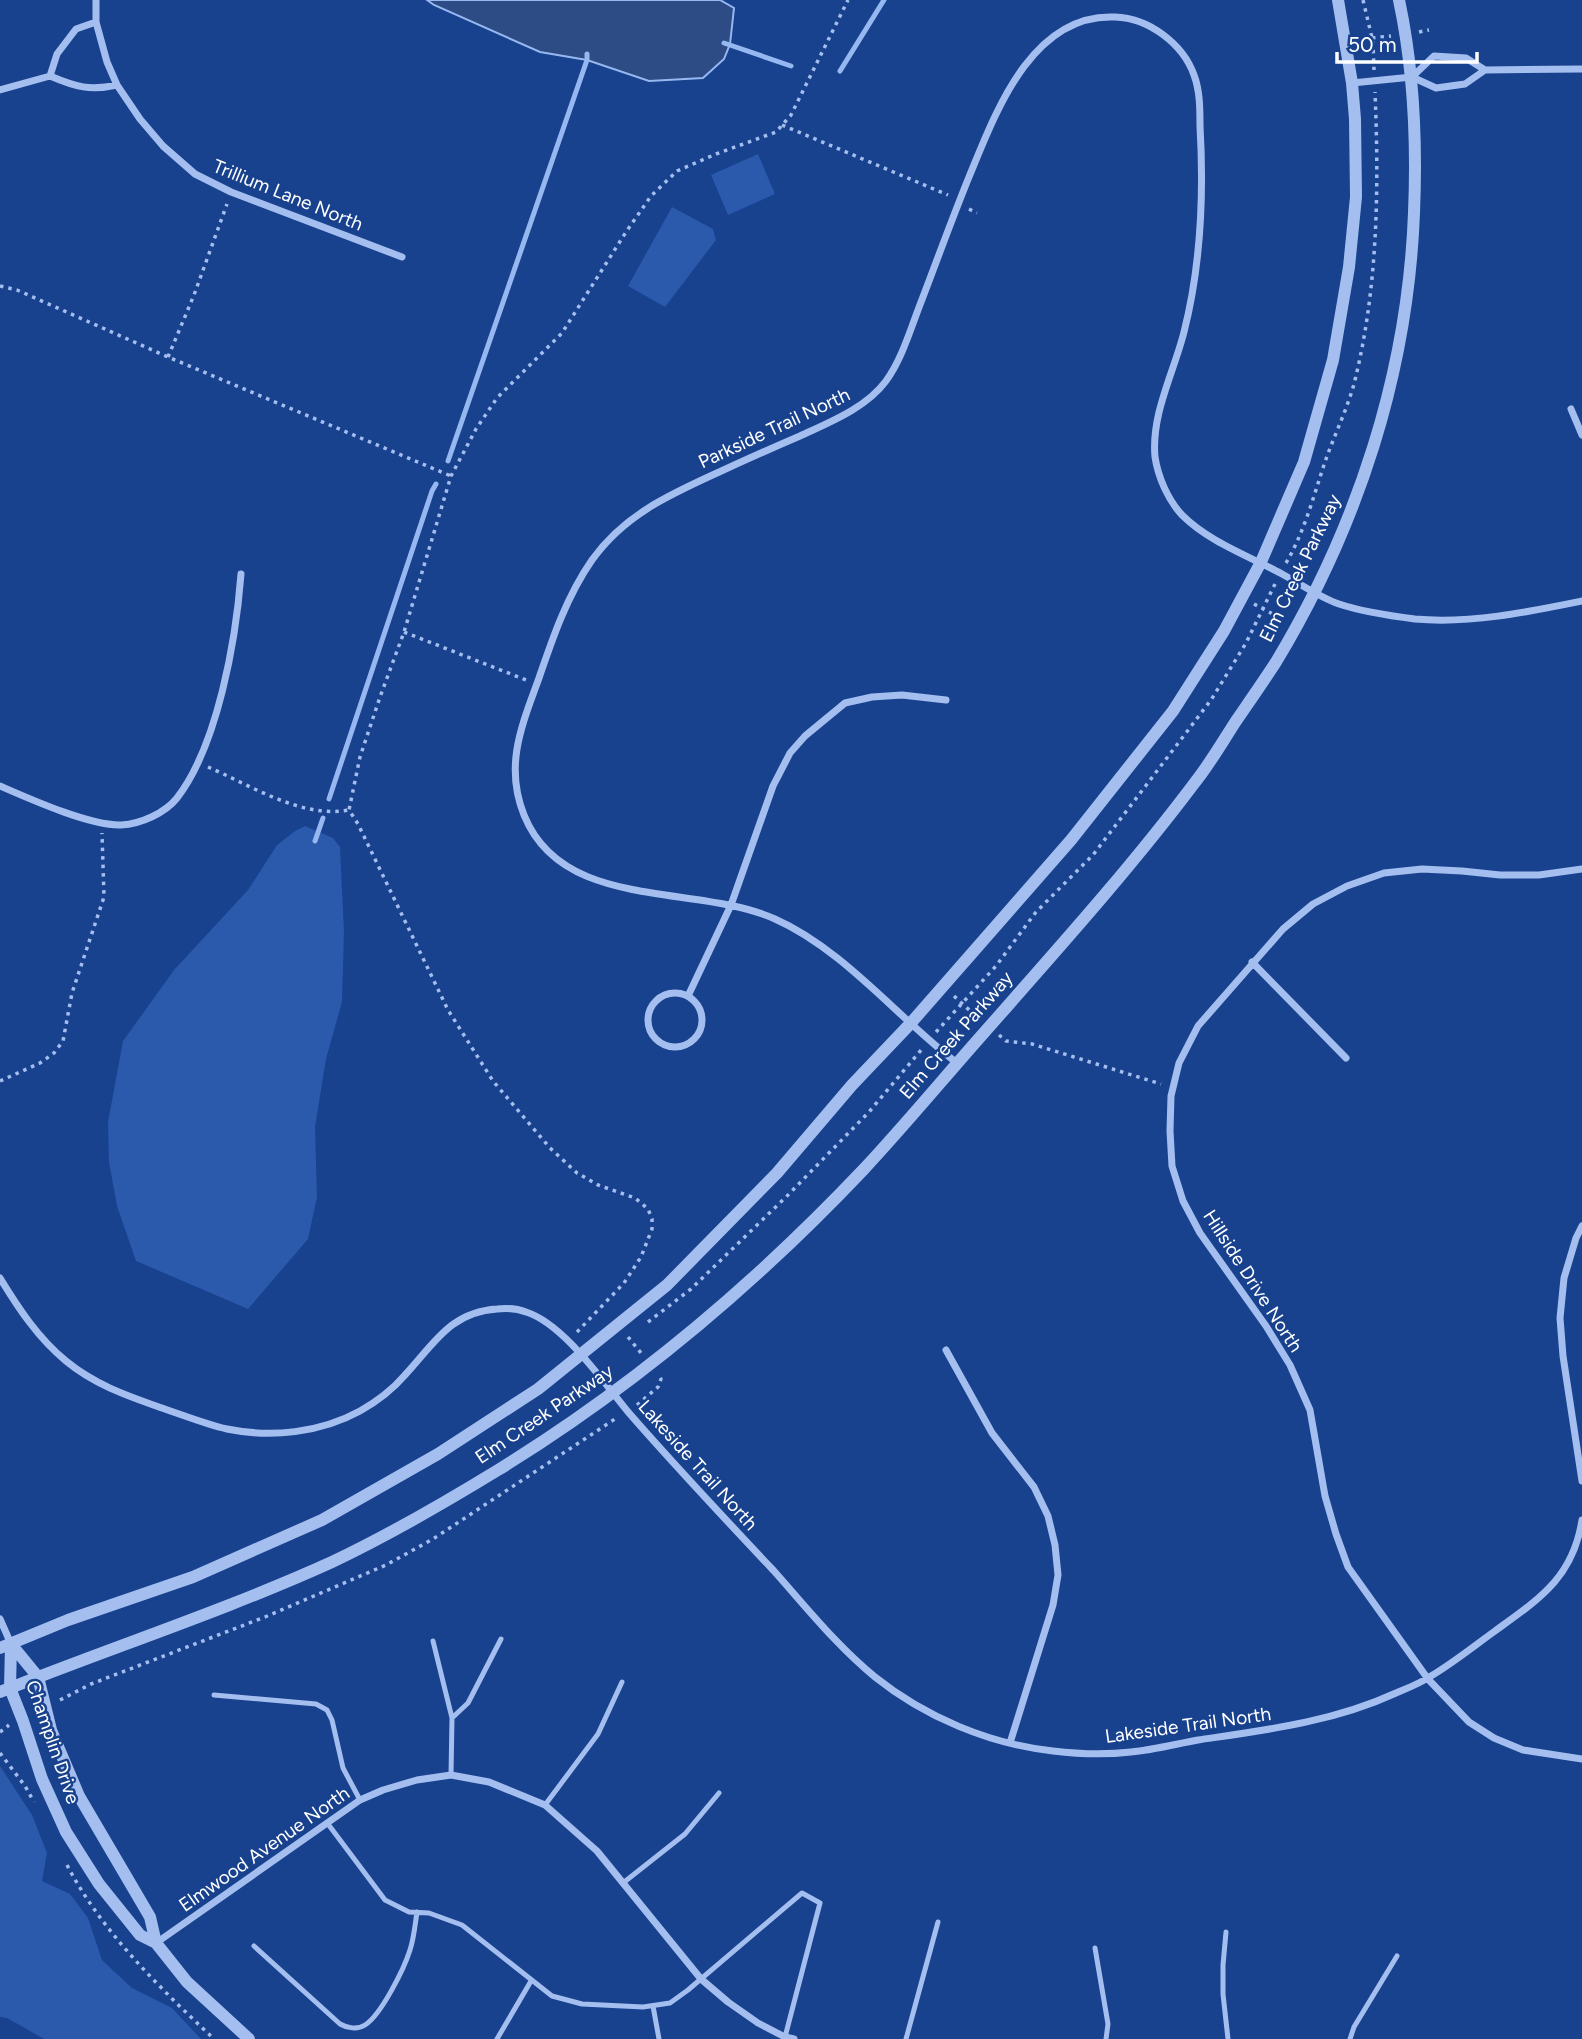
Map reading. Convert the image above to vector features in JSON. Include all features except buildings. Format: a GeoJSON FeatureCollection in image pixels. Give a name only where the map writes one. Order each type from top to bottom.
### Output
{"type":"FeatureCollection","features":[{"type":"Feature","properties":{"kind":"street","name":"Trillium Lane North"},"geometry":{"type":"LineString","coordinates":[[96,0],[96,22],[107,62],[117,85],[140,119],[163,146],[195,174],[231,192],[402,257]]}},
{"type":"Feature","properties":{"kind":"street","name":"Elm Creek Parkway"},"geometry":{"type":"LineString","coordinates":[[6,1646],[68,1620],[193,1577],[322,1520],[438,1454],[538,1389],[667,1285],[777,1174],[852,1085],[910,1024],[1071,839],[1173,711],[1224,631],[1261,562],[1304,462],[1333,360],[1349,267],[1356,197],[1352,83],[1338,0]]}},
{"type":"Feature","properties":{"kind":"street","name":"Elm Creek Parkway"},"geometry":{"type":"LineString","coordinates":[[5,1690],[259,1594],[337,1559],[409,1522],[500,1469],[613,1393],[767,1265],[865,1168],[1112,886],[1199,777],[1276,662],[1314,592],[1352,509],[1375,446],[1405,313],[1413,243],[1415,174],[1412,77],[1399,0]]}},
{"type":"Feature","properties":{"kind":"street","name":"Parkside Trail North"},"geometry":{"type":"LineString","coordinates":[[957,1063],[928,1041],[844,964],[810,937],[771,917],[731,905],[610,885],[579,875],[556,859],[538,841],[523,814],[513,761],[519,734],[557,625],[593,559],[618,530],[648,506],[682,488],[837,419],[863,404],[884,384],[901,355],[998,106],[1015,77],[1039,49],[1066,27],[1089,19],[1116,16],[1139,22],[1162,33],[1180,51],[1193,71],[1199,97],[1203,173],[1198,252],[1185,329],[1156,430],[1156,461],[1166,492],[1183,515],[1210,536],[1261,562]]}},
{"type":"Feature","properties":{"kind":"street"},"geometry":{"type":"LineString","coordinates":[[50,76],[57,54],[76,29],[96,22]]}},
{"type":"Feature","properties":{"kind":"street"},"geometry":{"type":"LineString","coordinates":[[1412,77],[1434,56],[1466,58],[1485,70],[1582,69]]}},
{"type":"Feature","properties":{"kind":"street"},"geometry":{"type":"LineString","coordinates":[[1352,83],[1412,77],[1436,88],[1465,84],[1485,70]]}},
{"type":"Feature","properties":{"kind":"street"},"geometry":{"type":"LineString","coordinates":[[0,90],[50,76],[77,86],[97,89],[117,85]]}},
{"type":"Feature","properties":{"kind":"street"},"geometry":{"type":"LineString","coordinates":[[1571,409],[1582,435]]}},
{"type":"Feature","properties":{"kind":"street"},"geometry":{"type":"LineString","coordinates":[[1261,562],[1339,604],[1422,620],[1480,618],[1582,601]]}},
{"type":"Feature","properties":{"kind":"street"},"geometry":{"type":"LineString","coordinates":[[0,786],[102,824],[123,825],[142,821],[159,813],[176,799],[208,736],[223,687],[238,607],[241,574]]}},
{"type":"Feature","properties":{"kind":"street"},"geometry":{"type":"LineString","coordinates":[[688,996],[731,905],[773,786],[790,753],[805,736],[845,703],[872,697],[902,695],[946,701]]}},
{"type":"Feature","properties":{"kind":"street","name":"Hillside Drive North"},"geometry":{"type":"LineString","coordinates":[[1582,869],[1539,875],[1500,876],[1422,869],[1384,873],[1347,886],[1313,904],[1283,929],[1198,1026],[1179,1063],[1173,1088],[1170,1131],[1172,1166],[1183,1201],[1200,1233],[1266,1326],[1290,1365],[1310,1410],[1325,1496],[1348,1567],[1429,1679],[1469,1721],[1494,1738],[1523,1750],[1582,1759]]}},
{"type":"Feature","properties":{"kind":"street"},"geometry":{"type":"LineString","coordinates":[[1252,962],[1346,1058]]}},
{"type":"Feature","properties":{"kind":"street"},"geometry":{"type":"LineString","coordinates":[[671,993],[688,996],[701,1010],[702,1028],[691,1043],[682,1047],[664,1045],[651,1033],[651,1008],[663,996],[671,993]]}},
{"type":"Feature","properties":{"kind":"street"},"geometry":{"type":"LineString","coordinates":[[1582,1226],[1564,1278],[1560,1318],[1563,1356],[1582,1481]]}},
{"type":"Feature","properties":{"kind":"street","name":"Lakeside Trail North"},"geometry":{"type":"LineString","coordinates":[[0,1278],[21,1312],[44,1341],[79,1370],[117,1393],[225,1428],[259,1433],[309,1430],[358,1412],[402,1378],[434,1341],[459,1319],[483,1310],[508,1308],[540,1318],[561,1333],[832,1636],[874,1676],[914,1704],[964,1729],[1010,1744],[1052,1751],[1088,1754],[1132,1752],[1318,1721],[1372,1704],[1429,1679],[1538,1599],[1566,1567],[1575,1548],[1582,1520]]}},
{"type":"Feature","properties":{"kind":"street"},"geometry":{"type":"LineString","coordinates":[[946,1350],[992,1433],[1034,1487],[1048,1516],[1055,1545],[1058,1574],[1053,1605],[1010,1744]]}},
{"type":"Feature","properties":{"kind":"street"},"geometry":{"type":"LineString","coordinates":[[0,1619],[6,1646]]}},
{"type":"Feature","properties":{"kind":"street","name":"Champlin Drive"},"geometry":{"type":"LineString","coordinates":[[6,1646],[37,1677],[51,1730],[79,1796],[150,1917],[156,1943]]}},
{"type":"Feature","properties":{"kind":"street","name":"Champlin Drive"},"geometry":{"type":"LineString","coordinates":[[6,1646],[5,1690],[23,1721],[42,1779],[66,1832],[99,1884],[140,1935],[156,1943],[187,1982],[249,2039]]}},
{"type":"Feature","properties":{"kind":"street","name":"Elmwood Avenue North"},"geometry":{"type":"LineString","coordinates":[[156,1943],[360,1800],[417,1780],[452,1775],[489,1782],[545,1805],[597,1851],[701,1979],[748,2016],[785,2038],[794,2039]]}},
{"type":"Feature","properties":{"kind":"lane"},"geometry":{"type":"LineString","coordinates":[[452,1718],[468,1703],[501,1639]]}},
{"type":"Feature","properties":{"kind":"lane"},"geometry":{"type":"LineString","coordinates":[[433,1641],[452,1718],[452,1775]]}},
{"type":"Feature","properties":{"kind":"lane"},"geometry":{"type":"LineString","coordinates":[[545,1805],[598,1734],[622,1682]]}},
{"type":"Feature","properties":{"kind":"lane"},"geometry":{"type":"LineString","coordinates":[[214,1695],[316,1704],[327,1710],[332,1720],[343,1768],[360,1800]]}},
{"type":"Feature","properties":{"kind":"lane"},"geometry":{"type":"LineString","coordinates":[[623,1883],[685,1834],[719,1793]]}},
{"type":"Feature","properties":{"kind":"lane"},"geometry":{"type":"LineString","coordinates":[[328,1824],[385,1900],[409,1912],[429,1913],[462,1925],[552,1996],[582,2004],[643,2007],[670,2003],[802,1893],[820,1903],[785,2038]]}},
{"type":"Feature","properties":{"kind":"lane"},"geometry":{"type":"LineString","coordinates":[[254,1946],[340,2024],[347,2028],[363,2027],[374,2017],[395,1984],[410,1950],[417,1912]]}},
{"type":"Feature","properties":{"kind":"lane"},"geometry":{"type":"LineString","coordinates":[[906,2039],[938,1922]]}},
{"type":"Feature","properties":{"kind":"lane"},"geometry":{"type":"LineString","coordinates":[[1226,1932],[1223,1994],[1228,2039]]}},
{"type":"Feature","properties":{"kind":"lane"},"geometry":{"type":"LineString","coordinates":[[1095,1948],[1108,2024],[1106,2039]]}},
{"type":"Feature","properties":{"kind":"lane"},"geometry":{"type":"LineString","coordinates":[[1350,2039],[1354,2027],[1397,1956]]}},
{"type":"Feature","properties":{"kind":"lane"},"geometry":{"type":"LineString","coordinates":[[497,2039],[531,1981]]}},
{"type":"Feature","properties":{"kind":"lane"},"geometry":{"type":"LineString","coordinates":[[653,2006],[659,2039]]}},
{"type":"Feature","properties":{"kind":"path"},"geometry":{"type":"LineString","coordinates":[[639,1330],[691,1289],[869,1112],[996,966],[1036,912],[1093,855],[1211,699],[1245,643],[1298,541],[1353,386],[1362,348],[1371,292],[1377,136],[1373,42],[1363,0]]}},
{"type":"Feature","properties":{"kind":"path"},"geometry":{"type":"LineString","coordinates":[[782,125],[960,200],[977,213]]}},
{"type":"Feature","properties":{"kind":"path"},"geometry":{"type":"LineString","coordinates":[[168,357],[194,295],[231,192]]}},
{"type":"Feature","properties":{"kind":"path"},"geometry":{"type":"LineString","coordinates":[[0,286],[17,290],[168,357],[451,476]]}},
{"type":"Feature","properties":{"kind":"path"},"geometry":{"type":"LineString","coordinates":[[1241,598],[1296,626]]}},
{"type":"Feature","properties":{"kind":"path"},"geometry":{"type":"LineString","coordinates":[[404,632],[536,684]]}},
{"type":"Feature","properties":{"kind":"path"},"geometry":{"type":"LineString","coordinates":[[197,761],[257,790],[294,804],[337,812],[349,810]]}},
{"type":"Feature","properties":{"kind":"path"},"geometry":{"type":"LineString","coordinates":[[0,1081],[40,1063],[54,1053],[63,1041],[72,993],[104,897],[102,824]]}},
{"type":"Feature","properties":{"kind":"path"},"geometry":{"type":"LineString","coordinates":[[962,1003],[1006,1041],[1031,1044],[1173,1088]]}},
{"type":"Feature","properties":{"kind":"path"},"geometry":{"type":"LineString","coordinates":[[619,1324],[661,1379]]}},
{"type":"Feature","properties":{"kind":"shaded area"},"geometry":{"type":"Polygon","coordinates":[[[427,0],[720,0],[734,8],[730,44],[724,59],[703,78],[649,81],[587,60],[540,52],[427,0]]]}},
{"type":"Feature","properties":{"kind":"shaded area"},"geometry":{"type":"Polygon","coordinates":[[[758,154],[775,194],[728,215],[711,175],[758,154]]]}},
{"type":"Feature","properties":{"kind":"shaded area"},"geometry":{"type":"Polygon","coordinates":[[[672,207],[713,229],[716,240],[665,307],[628,286],[672,207]]]}},
{"type":"Feature","properties":{"kind":"shaded area"},"geometry":{"type":"Polygon","coordinates":[[[305,826],[333,838],[340,847],[344,932],[342,1002],[326,1059],[315,1127],[317,1197],[308,1239],[248,1309],[136,1261],[117,1206],[109,1162],[108,1122],[123,1041],[174,970],[248,890],[277,845],[305,826]]]}},
{"type":"Feature","properties":{"kind":"shaded area"},"geometry":{"type":"Polygon","coordinates":[[[0,1766],[32,1815],[47,1853],[42,1881],[70,1894],[88,1918],[102,1960],[132,1988],[172,2008],[201,2039],[44,2039],[7,2018],[0,2017],[0,1766]]]}},
{"type":"Feature","properties":{"kind":"waterway"},"geometry":{"type":"LineString","coordinates":[[840,71],[884,0]]}},
{"type":"Feature","properties":{"kind":"waterway"},"geometry":{"type":"LineString","coordinates":[[724,43],[791,66]]}},
{"type":"Feature","properties":{"kind":"waterway"},"geometry":{"type":"LineString","coordinates":[[448,461],[587,54]]}},
{"type":"Feature","properties":{"kind":"waterway"},"geometry":{"type":"LineString","coordinates":[[329,799],[436,484]]}},
{"type":"Feature","properties":{"kind":"waterway"},"geometry":{"type":"LineString","coordinates":[[315,841],[323,818]]}}]}
